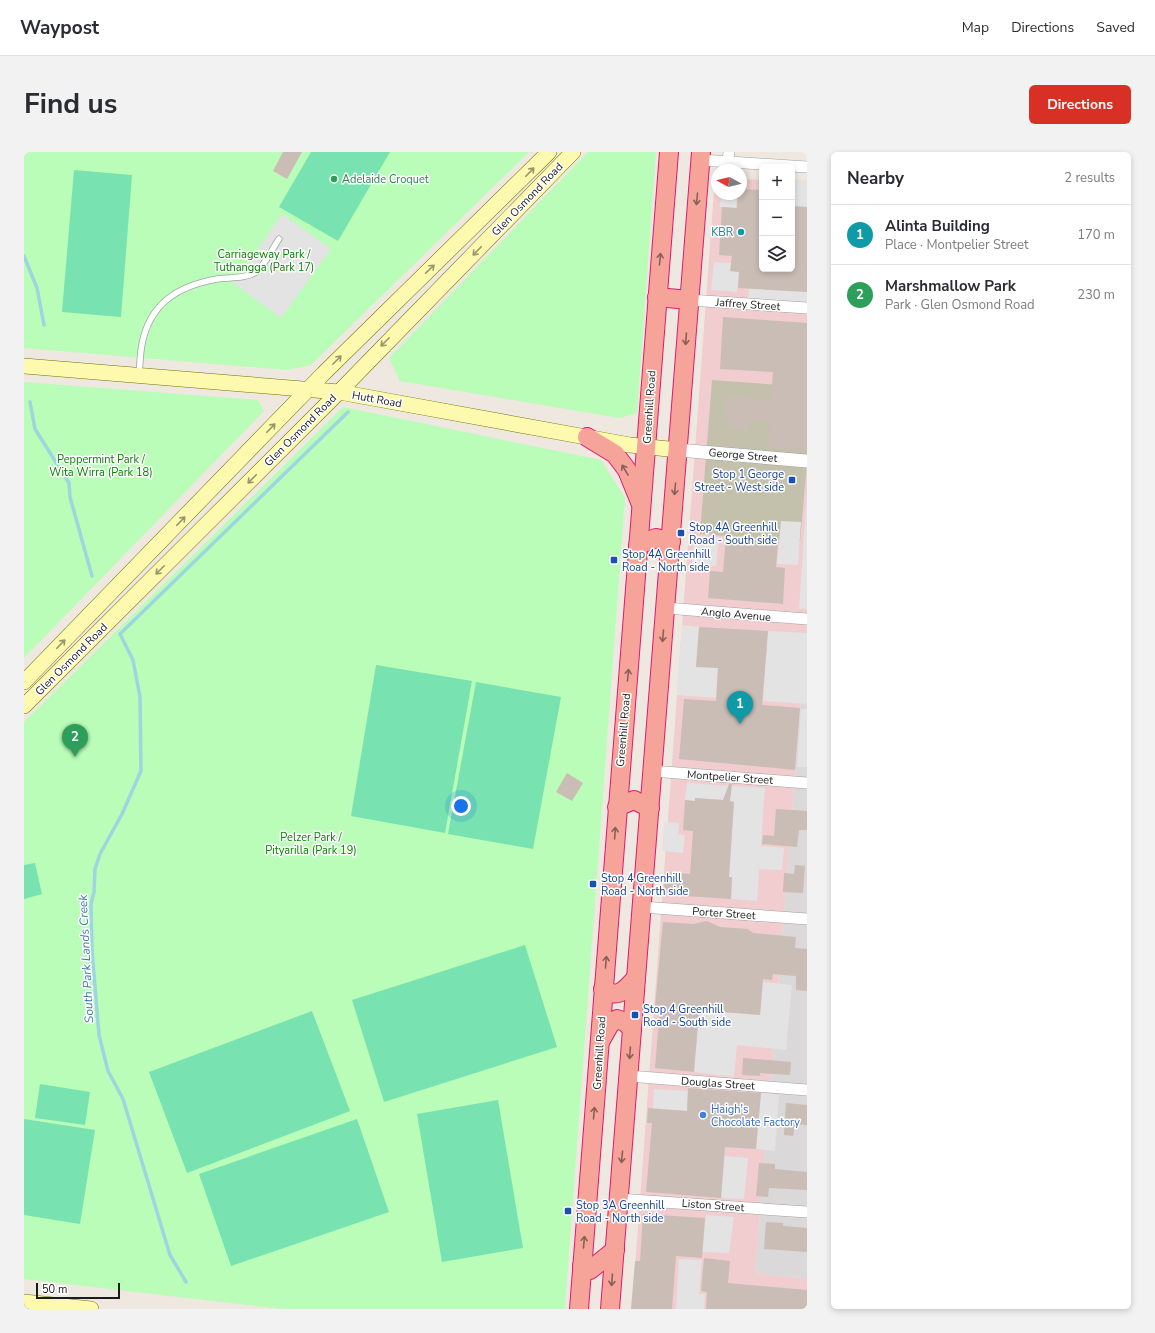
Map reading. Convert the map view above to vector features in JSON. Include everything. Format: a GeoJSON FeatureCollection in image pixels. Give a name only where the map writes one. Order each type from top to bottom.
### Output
{"type":"FeatureCollection","features":[{"type":"Feature","properties":{"kind":"highway","name":"Greenhill Road"},"geometry":{"type":"LineString","coordinates":[[579,1309],[657,297],[670,152]]}},
{"type":"Feature","properties":{"kind":"highway"},"geometry":{"type":"LineString","coordinates":[[611,1306],[618,1199],[701,156]]}},
{"type":"Feature","properties":{"kind":"highway"},"geometry":{"type":"LineString","coordinates":[[657,297],[689,300]]}},
{"type":"Feature","properties":{"kind":"highway"},"geometry":{"type":"LineString","coordinates":[[587,437],[615,454],[626,470],[642,505]]}},
{"type":"Feature","properties":{"kind":"highway"},"geometry":{"type":"LineString","coordinates":[[638,545],[656,538],[671,542]]}},
{"type":"Feature","properties":{"kind":"highway"},"geometry":{"type":"LineString","coordinates":[[617,807],[634,800],[650,808]]}},
{"type":"Feature","properties":{"kind":"highway"},"geometry":{"type":"LineString","coordinates":[[603,989],[612,995],[617,994],[624,990],[636,978]]}},
{"type":"Feature","properties":{"kind":"highway"},"geometry":{"type":"LineString","coordinates":[[600,1043],[606,1030],[614,1020],[617,1019],[625,1022],[632,1029]]}},
{"type":"Feature","properties":{"kind":"highway"},"geometry":{"type":"LineString","coordinates":[[582,1266],[586,1270],[590,1270],[615,1250]]}},
{"type":"Feature","properties":{"kind":"main road","name":"Glen Osmond Road"},"geometry":{"type":"LineString","coordinates":[[24,682],[388,309],[549,152]]}},
{"type":"Feature","properties":{"kind":"main road","name":"Glen Osmond Road"},"geometry":{"type":"LineString","coordinates":[[24,706],[339,392],[573,152]]}},
{"type":"Feature","properties":{"kind":"main road","name":"Hutt Road"},"geometry":{"type":"LineString","coordinates":[[24,366],[310,388],[646,447],[678,450]]}},
{"type":"Feature","properties":{"kind":"main road"},"geometry":{"type":"LineString","coordinates":[[48,657],[60,669]]}},
{"type":"Feature","properties":{"kind":"main road"},"geometry":{"type":"LineString","coordinates":[[24,1302],[91,1309]]}},
{"type":"Feature","properties":{"kind":"street"},"geometry":{"type":"LineString","coordinates":[[701,156],[728,157],[807,168]]}},
{"type":"Feature","properties":{"kind":"street","name":"Jaffrey Street"},"geometry":{"type":"LineString","coordinates":[[689,300],[807,308]]}},
{"type":"Feature","properties":{"kind":"street","name":"George Street"},"geometry":{"type":"LineString","coordinates":[[678,450],[807,461]]}},
{"type":"Feature","properties":{"kind":"street","name":"Anglo Avenue"},"geometry":{"type":"LineString","coordinates":[[666,608],[807,619]]}},
{"type":"Feature","properties":{"kind":"street","name":"Montpelier Street"},"geometry":{"type":"LineString","coordinates":[[652,771],[807,783]]}},
{"type":"Feature","properties":{"kind":"street","name":"Porter Street"},"geometry":{"type":"LineString","coordinates":[[642,907],[807,919]]}},
{"type":"Feature","properties":{"kind":"street","name":"Douglas Street"},"geometry":{"type":"LineString","coordinates":[[628,1076],[807,1090]]}},
{"type":"Feature","properties":{"kind":"street","name":"Liston Street"},"geometry":{"type":"LineString","coordinates":[[618,1199],[807,1212]]}},
{"type":"Feature","properties":{"kind":"lane"},"geometry":{"type":"LineString","coordinates":[[139,375],[142,344],[149,322],[160,304],[193,284],[232,277],[249,276],[257,270],[279,239]]}},
{"type":"Feature","properties":{"kind":"shaded area"},"geometry":{"type":"Polygon","coordinates":[[[747,179],[759,180],[759,272],[795,272],[795,181],[807,182],[807,625],[755,1273],[807,1279],[807,1309],[632,1309],[713,200],[747,200],[747,179]]]}},
{"type":"Feature","properties":{"kind":"shaded area"},"geometry":{"type":"Polygon","coordinates":[[[795,179],[807,180],[807,207],[795,206],[795,179]]]}},
{"type":"Feature","properties":{"kind":"shaded area"},"geometry":{"type":"Polygon","coordinates":[[[721,200],[737,200],[736,208],[720,207],[721,200]]]}},
{"type":"Feature","properties":{"kind":"shaded area"},"geometry":{"type":"Polygon","coordinates":[[[282,214],[331,249],[281,318],[233,283],[282,214]]]}},
{"type":"Feature","properties":{"kind":"shaded area"},"geometry":{"type":"Polygon","coordinates":[[[714,262],[731,263],[731,271],[739,272],[737,292],[711,290],[714,262]]]}},
{"type":"Feature","properties":{"kind":"shaded area"},"geometry":{"type":"Polygon","coordinates":[[[749,288],[807,292],[807,302],[748,298],[749,288]]]}},
{"type":"Feature","properties":{"kind":"shaded area"},"geometry":{"type":"Polygon","coordinates":[[[712,380],[807,387],[807,462],[800,542],[700,534],[712,380]]]}},
{"type":"Feature","properties":{"kind":"shaded area"},"geometry":{"type":"Polygon","coordinates":[[[807,491],[807,609],[799,609],[807,491]]]}},
{"type":"Feature","properties":{"kind":"shaded area"},"geometry":{"type":"Polygon","coordinates":[[[781,521],[801,522],[798,565],[777,564],[781,521]]]}},
{"type":"Feature","properties":{"kind":"shaded area"},"geometry":{"type":"Polygon","coordinates":[[[694,536],[719,537],[716,566],[692,564],[694,536]]]}},
{"type":"Feature","properties":{"kind":"shaded area"},"geometry":{"type":"Polygon","coordinates":[[[682,625],[699,627],[696,666],[718,668],[716,698],[677,695],[682,625]]]}},
{"type":"Feature","properties":{"kind":"shaded area"},"geometry":{"type":"Polygon","coordinates":[[[807,625],[807,1279],[755,1273],[807,625]]]}},
{"type":"Feature","properties":{"kind":"shaded area"},"geometry":{"type":"Polygon","coordinates":[[[768,631],[807,633],[807,704],[763,701],[768,631]]]}},
{"type":"Feature","properties":{"kind":"shaded area"},"geometry":{"type":"Polygon","coordinates":[[[801,709],[807,709],[807,767],[797,767],[801,709]]]}},
{"type":"Feature","properties":{"kind":"shaded area"},"geometry":{"type":"Polygon","coordinates":[[[687,783],[765,788],[761,846],[784,848],[782,870],[759,869],[757,901],[731,899],[732,877],[729,877],[734,802],[730,801],[730,798],[724,798],[723,800],[695,798],[695,801],[685,800],[687,783]]]}},
{"type":"Feature","properties":{"kind":"shaded area"},"geometry":{"type":"Polygon","coordinates":[[[664,822],[679,823],[678,834],[685,835],[683,853],[662,851],[664,822]]]}},
{"type":"Feature","properties":{"kind":"shaded area"},"geometry":{"type":"Polygon","coordinates":[[[763,982],[792,985],[786,1050],[737,1045],[734,1077],[694,1072],[699,1012],[760,1015],[763,982]]]}},
{"type":"Feature","properties":{"kind":"shaded area"},"geometry":{"type":"Polygon","coordinates":[[[654,1089],[688,1091],[687,1111],[653,1109],[654,1089]]]}},
{"type":"Feature","properties":{"kind":"shaded area"},"geometry":{"type":"Polygon","coordinates":[[[761,1093],[779,1095],[775,1151],[756,1149],[761,1093]]]}},
{"type":"Feature","properties":{"kind":"shaded area"},"geometry":{"type":"Polygon","coordinates":[[[724,1156],[748,1158],[744,1199],[721,1198],[724,1156]]]}},
{"type":"Feature","properties":{"kind":"shaded area"},"geometry":{"type":"Polygon","coordinates":[[[706,1215],[734,1217],[729,1253],[702,1252],[706,1215]]]}},
{"type":"Feature","properties":{"kind":"shaded area"},"geometry":{"type":"Polygon","coordinates":[[[679,1259],[702,1260],[699,1294],[705,1294],[704,1309],[676,1309],[679,1259]]]}},
{"type":"Feature","properties":{"kind":"green space","name":"Carriageway Park / Tuthangga (Park 17)"},"geometry":{"type":"Polygon","coordinates":[[[24,152],[529,152],[311,365],[287,370],[24,348],[24,152]]]}},
{"type":"Feature","properties":{"kind":"green space","name":"Adelaide Croquet"},"geometry":{"type":"Polygon","coordinates":[[[311,152],[390,152],[338,241],[279,207],[311,152]]]}},
{"type":"Feature","properties":{"kind":"green space"},"geometry":{"type":"Polygon","coordinates":[[[588,152],[656,152],[637,413],[620,418],[400,381],[389,358],[588,152]]]}},
{"type":"Feature","properties":{"kind":"green space"},"geometry":{"type":"Polygon","coordinates":[[[74,170],[132,175],[121,317],[62,312],[74,170]]]}},
{"type":"Feature","properties":{"kind":"green space","name":"Peppermint Park / Wita Wirra (Park 18)"},"geometry":{"type":"Polygon","coordinates":[[[24,382],[258,400],[264,411],[24,658],[24,382]]]}},
{"type":"Feature","properties":{"kind":"green space","name":"Pelzer Park / Pityarilla (Park 19)"},"geometry":{"type":"Polygon","coordinates":[[[343,407],[601,460],[625,498],[564,1309],[282,1309],[24,1279],[24,722],[343,407]]]}},
{"type":"Feature","properties":{"kind":"green space"},"geometry":{"type":"Polygon","coordinates":[[[376,665],[472,681],[445,833],[351,816],[376,665]]]}},
{"type":"Feature","properties":{"kind":"green space"},"geometry":{"type":"Polygon","coordinates":[[[476,682],[561,697],[533,849],[448,834],[476,682]]]}},
{"type":"Feature","properties":{"kind":"green space"},"geometry":{"type":"Polygon","coordinates":[[[35,863],[42,894],[24,899],[24,865],[35,863]]]}},
{"type":"Feature","properties":{"kind":"green space"},"geometry":{"type":"Polygon","coordinates":[[[525,945],[557,1047],[384,1102],[352,1000],[525,945]]]}},
{"type":"Feature","properties":{"kind":"green space"},"geometry":{"type":"Polygon","coordinates":[[[312,1011],[350,1111],[187,1173],[149,1072],[312,1011]]]}},
{"type":"Feature","properties":{"kind":"green space"},"geometry":{"type":"Polygon","coordinates":[[[40,1084],[90,1092],[85,1125],[35,1118],[40,1084]]]}},
{"type":"Feature","properties":{"kind":"green space"},"geometry":{"type":"Polygon","coordinates":[[[498,1100],[523,1248],[442,1262],[417,1114],[498,1100]]]}},
{"type":"Feature","properties":{"kind":"green space"},"geometry":{"type":"Polygon","coordinates":[[[24,1119],[95,1130],[80,1224],[24,1215],[24,1119]]]}},
{"type":"Feature","properties":{"kind":"green space"},"geometry":{"type":"Polygon","coordinates":[[[357,1119],[389,1212],[231,1266],[199,1174],[357,1119]]]}},
{"type":"Feature","properties":{"kind":"building"},"geometry":{"type":"Polygon","coordinates":[[[283,152],[302,152],[287,179],[273,171],[283,152]]]}},
{"type":"Feature","properties":{"kind":"building","name":"KBR"},"geometry":{"type":"Polygon","coordinates":[[[747,189],[759,190],[759,272],[795,272],[795,206],[807,207],[807,292],[738,288],[739,272],[730,271],[732,256],[719,255],[722,207],[737,208],[738,200],[747,200],[747,189]]]}},
{"type":"Feature","properties":{"kind":"building"},"geometry":{"type":"Polygon","coordinates":[[[723,317],[807,323],[807,450],[768,448],[770,421],[750,419],[749,430],[728,428],[729,420],[727,420],[727,414],[725,414],[727,395],[771,400],[773,372],[720,369],[723,317]]]}},
{"type":"Feature","properties":{"kind":"building"},"geometry":{"type":"Polygon","coordinates":[[[726,538],[778,542],[776,567],[785,568],[783,604],[708,598],[710,571],[723,572],[726,538]]]}},
{"type":"Feature","properties":{"kind":"building"},"geometry":{"type":"Polygon","coordinates":[[[699,627],[768,631],[762,705],[800,708],[795,770],[679,759],[684,699],[716,701],[718,668],[696,667],[699,627]]]}},
{"type":"Feature","properties":{"kind":"building"},"geometry":{"type":"Polygon","coordinates":[[[567,773],[583,783],[572,801],[556,792],[567,773]]]}},
{"type":"Feature","properties":{"kind":"building"},"geometry":{"type":"Polygon","coordinates":[[[729,784],[732,784],[730,801],[734,802],[729,877],[732,877],[731,899],[670,895],[664,886],[665,872],[690,874],[693,831],[683,830],[685,800],[695,801],[695,798],[723,800],[729,784]]]}},
{"type":"Feature","properties":{"kind":"building"},"geometry":{"type":"Polygon","coordinates":[[[776,809],[807,811],[807,830],[799,830],[797,847],[762,844],[763,835],[774,836],[776,809]]]}},
{"type":"Feature","properties":{"kind":"building"},"geometry":{"type":"Polygon","coordinates":[[[795,865],[805,866],[803,893],[783,892],[784,873],[794,874],[795,865]]]}},
{"type":"Feature","properties":{"kind":"building"},"geometry":{"type":"Polygon","coordinates":[[[707,921],[720,927],[748,929],[753,933],[796,937],[795,948],[807,949],[807,991],[796,990],[796,976],[773,974],[772,980],[763,979],[760,1015],[699,1012],[694,1072],[655,1068],[660,1007],[655,1006],[663,922],[693,924],[707,921]]]}},
{"type":"Feature","properties":{"kind":"building"},"geometry":{"type":"Polygon","coordinates":[[[743,1058],[791,1062],[790,1075],[760,1073],[760,1076],[742,1075],[743,1058]]]}},
{"type":"Feature","properties":{"kind":"building"},"geometry":{"type":"Polygon","coordinates":[[[688,1088],[761,1093],[756,1149],[725,1147],[721,1198],[646,1192],[652,1123],[647,1123],[648,1108],[687,1111],[688,1088]]]}},
{"type":"Feature","properties":{"kind":"building"},"geometry":{"type":"Polygon","coordinates":[[[786,1103],[807,1105],[807,1125],[795,1124],[793,1136],[784,1135],[786,1103]]]}},
{"type":"Feature","properties":{"kind":"building"},"geometry":{"type":"Polygon","coordinates":[[[759,1163],[775,1164],[775,1169],[807,1172],[807,1190],[769,1188],[768,1197],[756,1196],[759,1163]]]}},
{"type":"Feature","properties":{"kind":"building"},"geometry":{"type":"Polygon","coordinates":[[[643,1214],[705,1218],[702,1258],[676,1256],[672,1309],[631,1309],[635,1261],[640,1261],[643,1214]]]}},
{"type":"Feature","properties":{"kind":"building"},"geometry":{"type":"Polygon","coordinates":[[[766,1222],[783,1223],[783,1226],[807,1228],[807,1252],[764,1249],[766,1222]]]}},
{"type":"Feature","properties":{"kind":"building"},"geometry":{"type":"Polygon","coordinates":[[[704,1258],[730,1261],[728,1283],[807,1290],[807,1309],[706,1309],[707,1292],[701,1291],[704,1258]]]}},
{"type":"Feature","properties":{"kind":"waterway","name":"South Park Lands Creek"},"geometry":{"type":"LineString","coordinates":[[24,256],[37,288],[44,325]]}},
{"type":"Feature","properties":{"kind":"waterway","name":"South Park Lands Creek"},"geometry":{"type":"LineString","coordinates":[[30,402],[35,429],[69,483],[70,497],[92,576]]}},
{"type":"Feature","properties":{"kind":"waterway","name":"South Park Lands Creek"},"geometry":{"type":"LineString","coordinates":[[186,1282],[170,1255],[123,1099],[108,1071],[99,1035],[92,950],[91,904],[94,892],[95,869],[100,854],[122,814],[141,771],[140,697],[133,660],[120,634],[348,412]]}},
{"type":"Feature","properties":{"kind":"place","name":"Adelaide Croquet"},"geometry":{"type":"Point","coordinates":[334,179]}},
{"type":"Feature","properties":{"kind":"place","name":"KBR"},"geometry":{"type":"Point","coordinates":[741,232]}},
{"type":"Feature","properties":{"kind":"place","name":"Stop 1 George Street - West side"},"geometry":{"type":"Point","coordinates":[792,480]}},
{"type":"Feature","properties":{"kind":"place","name":"Stop 4A Greenhill Road - South side"},"geometry":{"type":"Point","coordinates":[681,533]}},
{"type":"Feature","properties":{"kind":"place","name":"Stop 4A Greenhill Road - North side"},"geometry":{"type":"Point","coordinates":[614,560]}},
{"type":"Feature","properties":{"kind":"place","name":"Alinta Building"},"geometry":{"type":"Point","coordinates":[740,724]}},
{"type":"Feature","properties":{"kind":"place","name":"Marshmallow Park"},"geometry":{"type":"Point","coordinates":[75,757]}},
{"type":"Feature","properties":{"kind":"place","name":"Stop 4 Greenhill Road - North side"},"geometry":{"type":"Point","coordinates":[593,884]}},
{"type":"Feature","properties":{"kind":"place","name":"Stop 4 Greenhill Road - South side"},"geometry":{"type":"Point","coordinates":[635,1015]}},
{"type":"Feature","properties":{"kind":"place","name":"Haigh's Chocolate Factory"},"geometry":{"type":"Point","coordinates":[703,1115]}},
{"type":"Feature","properties":{"kind":"place","name":"Stop 3A Greenhill Road - North side"},"geometry":{"type":"Point","coordinates":[568,1211]}}]}
